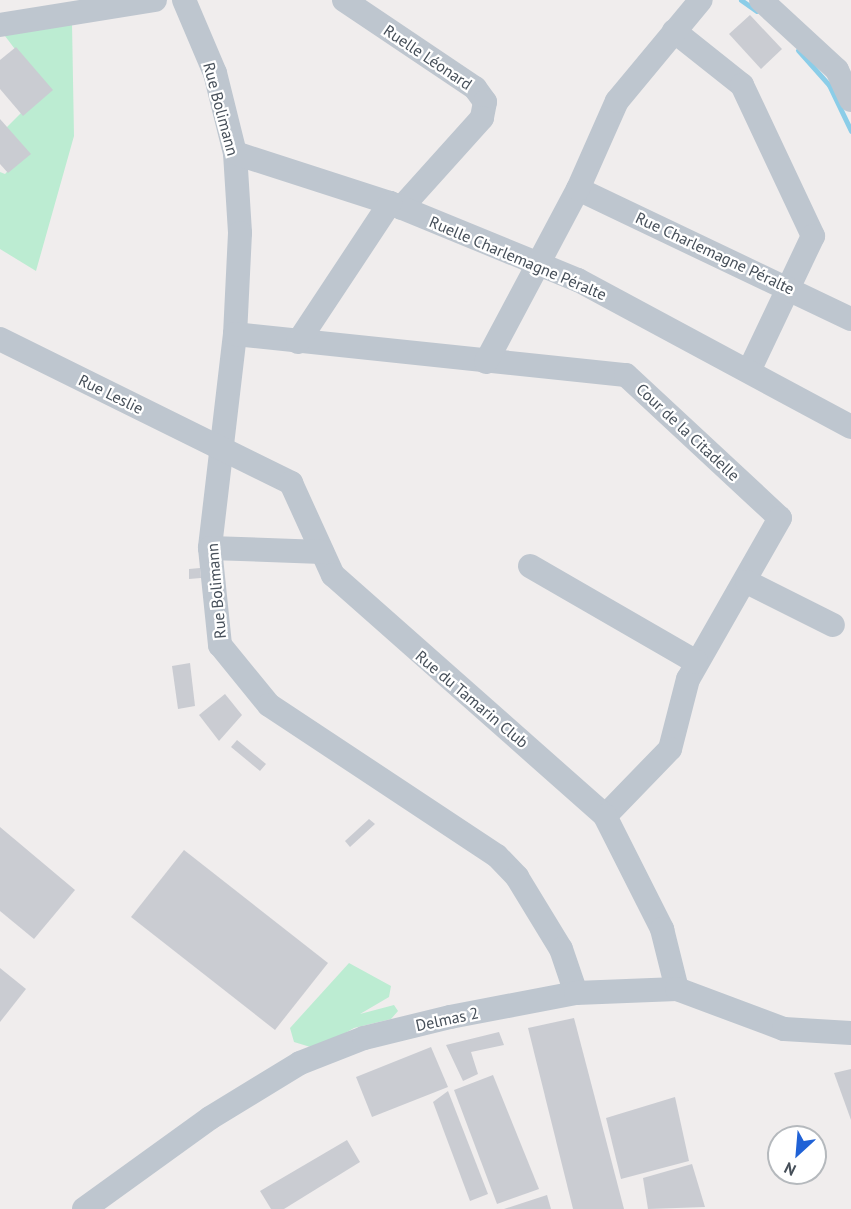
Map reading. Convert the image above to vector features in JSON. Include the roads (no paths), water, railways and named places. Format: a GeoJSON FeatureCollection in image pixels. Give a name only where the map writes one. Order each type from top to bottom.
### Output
{"type":"FeatureCollection","features":[{"type":"Feature","properties":{"kind":"street"},"geometry":{"type":"LineString","coordinates":[[0,25],[155,0]]}},
{"type":"Feature","properties":{"kind":"street","name":"Rue Bolimann"},"geometry":{"type":"LineString","coordinates":[[184,0],[215,73],[235,153],[240,233],[235,334],[210,549],[220,645],[247,684],[269,705],[496,856],[517,877],[561,949],[576,993]]}},
{"type":"Feature","properties":{"kind":"street","name":"Ruelle Léonard"},"geometry":{"type":"LineString","coordinates":[[298,342],[396,205],[482,118],[485,102],[475,88],[344,0]]}},
{"type":"Feature","properties":{"kind":"street"},"geometry":{"type":"LineString","coordinates":[[486,362],[578,189],[617,101],[701,0]]}},
{"type":"Feature","properties":{"kind":"street"},"geometry":{"type":"LineString","coordinates":[[761,0],[837,70],[851,100]]}},
{"type":"Feature","properties":{"kind":"street"},"geometry":{"type":"LineString","coordinates":[[674,31],[742,85],[813,236],[749,371]]}},
{"type":"Feature","properties":{"kind":"street","name":"Ruelle Charlemagne Péralte"},"geometry":{"type":"LineString","coordinates":[[235,153],[396,205],[538,264],[749,371],[851,427]]}},
{"type":"Feature","properties":{"kind":"street","name":"Rue Charlemagne Péralte"},"geometry":{"type":"LineString","coordinates":[[578,189],[851,319]]}},
{"type":"Feature","properties":{"kind":"street","name":"Cour de la Citadelle"},"geometry":{"type":"LineString","coordinates":[[235,334],[626,375],[780,518],[747,582],[696,662],[669,750],[605,816]]}},
{"type":"Feature","properties":{"kind":"street","name":"Rue Leslie"},"geometry":{"type":"LineString","coordinates":[[0,339],[222,448]]}},
{"type":"Feature","properties":{"kind":"street","name":"Rue du Tamarin Club"},"geometry":{"type":"LineString","coordinates":[[222,448],[291,483],[333,575],[366,609],[605,816],[662,928],[677,989]]}},
{"type":"Feature","properties":{"kind":"street"},"geometry":{"type":"LineString","coordinates":[[210,549],[322,552]]}},
{"type":"Feature","properties":{"kind":"street"},"geometry":{"type":"LineString","coordinates":[[530,566],[696,662]]}},
{"type":"Feature","properties":{"kind":"street"},"geometry":{"type":"LineString","coordinates":[[747,582],[834,625]]}},
{"type":"Feature","properties":{"kind":"street","name":"Delmas 2"},"geometry":{"type":"LineString","coordinates":[[84,1209],[210,1119],[300,1063],[364,1038],[576,993],[677,989],[784,1029],[851,1033]]}},
{"type":"Feature","properties":{"kind":"waterway"},"geometry":{"type":"LineString","coordinates":[[741,0],[757,11]]}},
{"type":"Feature","properties":{"kind":"waterway"},"geometry":{"type":"LineString","coordinates":[[798,50],[829,85],[851,131]]}}]}
